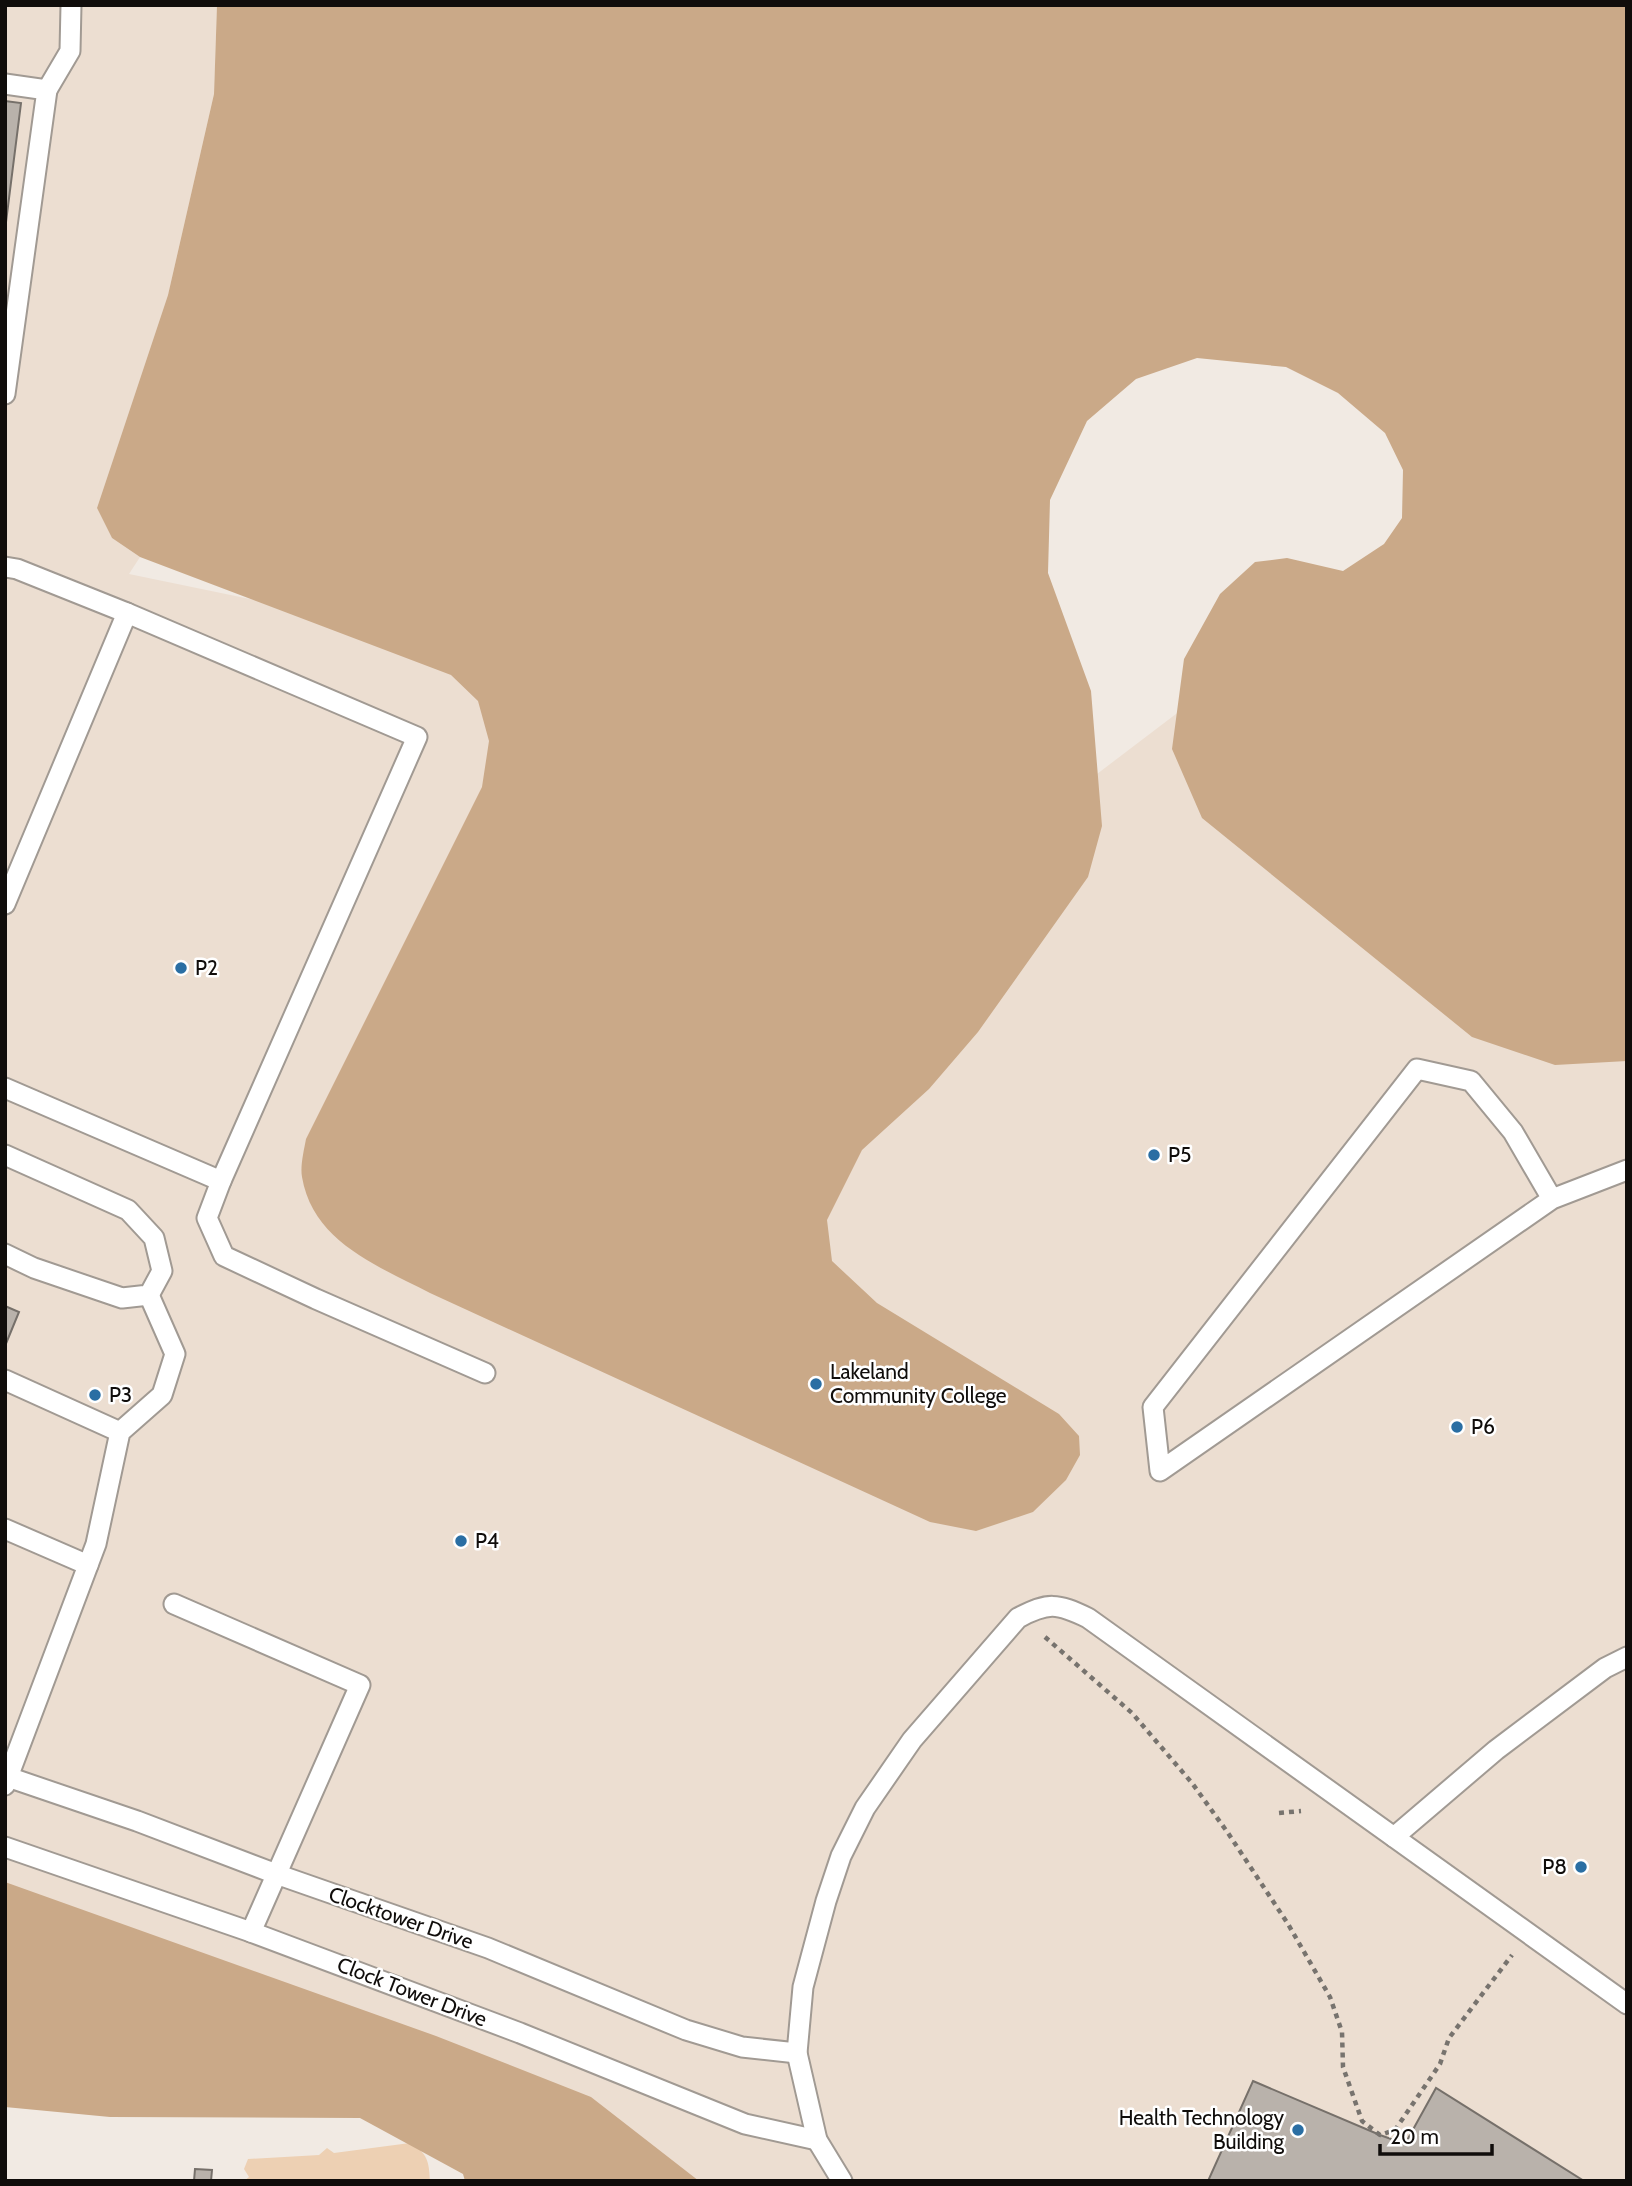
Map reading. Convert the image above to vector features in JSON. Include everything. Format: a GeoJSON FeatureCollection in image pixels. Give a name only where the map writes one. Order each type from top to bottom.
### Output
{"type":"FeatureCollection","features":[{"type":"Feature","properties":{"kind":"lane"},"geometry":{"type":"LineString","coordinates":[[5,394],[47,90],[70,51],[71,5]]}},
{"type":"Feature","properties":{"kind":"lane"},"geometry":{"type":"LineString","coordinates":[[5,84],[47,90]]}},
{"type":"Feature","properties":{"kind":"lane"},"geometry":{"type":"LineString","coordinates":[[5,567],[17,569],[127,613],[417,737],[207,1218],[224,1256],[328,1305],[485,1373]]}},
{"type":"Feature","properties":{"kind":"lane"},"geometry":{"type":"LineString","coordinates":[[5,904],[127,613]]}},
{"type":"Feature","properties":{"kind":"lane"},"geometry":{"type":"LineString","coordinates":[[1552,1199],[1513,1132],[1471,1081],[1417,1069],[1153,1407],[1160,1471],[1552,1199],[1627,1170]]}},
{"type":"Feature","properties":{"kind":"lane"},"geometry":{"type":"LineString","coordinates":[[5,1088],[221,1181]]}},
{"type":"Feature","properties":{"kind":"lane"},"geometry":{"type":"LineString","coordinates":[[5,1155],[128,1210],[153,1238],[162,1271],[149,1296]]}},
{"type":"Feature","properties":{"kind":"lane"},"geometry":{"type":"LineString","coordinates":[[5,1254],[34,1268],[122,1297],[149,1296]]}},
{"type":"Feature","properties":{"kind":"lane"},"geometry":{"type":"LineString","coordinates":[[6,1780],[96,1544],[120,1432],[162,1395],[175,1354],[149,1296]]}},
{"type":"Feature","properties":{"kind":"lane"},"geometry":{"type":"LineString","coordinates":[[5,1380],[120,1432]]}},
{"type":"Feature","properties":{"kind":"lane"},"geometry":{"type":"LineString","coordinates":[[5,1529],[88,1565]]}},
{"type":"Feature","properties":{"kind":"lane"},"geometry":{"type":"LineString","coordinates":[[174,1604],[360,1685],[251,1932]]}},
{"type":"Feature","properties":{"kind":"lane"},"geometry":{"type":"LineString","coordinates":[[842,2181],[817,2140],[797,2053],[803,1987],[825,1900],[841,1856],[865,1808],[912,1740],[1018,1618],[1041,1606],[1064,1606],[1088,1618],[1627,2004]]}},
{"type":"Feature","properties":{"kind":"lane"},"geometry":{"type":"LineString","coordinates":[[1394,1837],[1496,1750],[1605,1668],[1627,1657]]}},
{"type":"Feature","properties":{"kind":"lane","name":"Clocktower Drive"},"geometry":{"type":"LineString","coordinates":[[6,1780],[137,1821],[276,1874],[488,1948],[686,2030],[743,2047],[797,2053]]}},
{"type":"Feature","properties":{"kind":"lane","name":"Clock Tower Drive"},"geometry":{"type":"LineString","coordinates":[[5,1847],[251,1932],[520,2033],[745,2124],[817,2140]]}},
{"type":"Feature","properties":{"kind":"path"},"geometry":{"type":"LineString","coordinates":[[1042,1634],[1132,1713],[1192,1783],[1228,1833],[1288,1924],[1330,1997],[1342,2032],[1343,2067],[1362,2120],[1380,2136],[1395,2130],[1440,2064],[1449,2039],[1512,1954]]}},
{"type":"Feature","properties":{"kind":"path"},"geometry":{"type":"LineString","coordinates":[[1279,1813],[1301,1811]]}},
{"type":"Feature","properties":{"kind":"shaded area","name":"Lakeland Community College"},"geometry":{"type":"Polygon","coordinates":[[[5,5],[217,5],[214,94],[168,295],[97,508],[112,538],[140,557],[129,574],[1097,774],[1627,371],[1627,2181],[521,2181],[517,2079],[5,1993],[5,5]]]}},
{"type":"Feature","properties":{"kind":"shaded area"},"geometry":{"type":"Polygon","coordinates":[[[217,5],[1627,5],[1627,1061],[1555,1065],[1472,1037],[1202,818],[1172,749],[1184,659],[1220,594],[1255,562],[1287,558],[1343,571],[1384,544],[1402,518],[1403,470],[1385,433],[1338,393],[1286,367],[1197,358],[1136,379],[1087,421],[1050,500],[1048,573],[1091,691],[1102,826],[1088,877],[978,1032],[929,1089],[862,1150],[827,1220],[832,1261],[877,1303],[1059,1414],[1079,1436],[1080,1455],[1066,1480],[1033,1512],[976,1531],[930,1522],[430,1293],[370,1262],[351,1249],[319,1219],[309,1200],[302,1177],[306,1139],[482,787],[489,741],[478,701],[451,675],[140,557],[112,538],[97,508],[168,295],[214,94],[217,5]]]}},
{"type":"Feature","properties":{"kind":"shaded area"},"geometry":{"type":"Polygon","coordinates":[[[5,1882],[436,2036],[591,2097],[699,2181],[465,2181],[463,2174],[360,2118],[110,2117],[5,2107],[5,1882]]]}},
{"type":"Feature","properties":{"kind":"shaded area"},"geometry":{"type":"Polygon","coordinates":[[[410,2143],[421,2150],[426,2159],[430,2181],[244,2181],[249,2177],[244,2169],[248,2159],[319,2155],[327,2148],[334,2153],[410,2143]]]}},
{"type":"Feature","properties":{"kind":"building"},"geometry":{"type":"Polygon","coordinates":[[[5,101],[21,103],[5,230],[5,101]]]}},
{"type":"Feature","properties":{"kind":"building"},"geometry":{"type":"Polygon","coordinates":[[[5,1306],[19,1312],[5,1346],[5,1306]]]}},
{"type":"Feature","properties":{"kind":"building","name":"Health Technology Building"},"geometry":{"type":"Polygon","coordinates":[[[1253,2081],[1405,2144],[1436,2088],[1584,2181],[1208,2181],[1253,2081]]]}},
{"type":"Feature","properties":{"kind":"building"},"geometry":{"type":"Polygon","coordinates":[[[195,2169],[212,2170],[211,2181],[194,2181],[195,2169]]]}},
{"type":"Feature","properties":{"kind":"place","name":"P2"},"geometry":{"type":"Point","coordinates":[181,968]}},
{"type":"Feature","properties":{"kind":"place","name":"P5"},"geometry":{"type":"Point","coordinates":[1154,1155]}},
{"type":"Feature","properties":{"kind":"place","name":"Lakeland Community College"},"geometry":{"type":"Point","coordinates":[816,1384]}},
{"type":"Feature","properties":{"kind":"place","name":"P3"},"geometry":{"type":"Point","coordinates":[95,1395]}},
{"type":"Feature","properties":{"kind":"place","name":"P6"},"geometry":{"type":"Point","coordinates":[1457,1427]}},
{"type":"Feature","properties":{"kind":"place","name":"P4"},"geometry":{"type":"Point","coordinates":[461,1541]}},
{"type":"Feature","properties":{"kind":"place","name":"P8"},"geometry":{"type":"Point","coordinates":[1581,1867]}},
{"type":"Feature","properties":{"kind":"place","name":"Health Technology Building"},"geometry":{"type":"Point","coordinates":[1298,2130]}}]}
